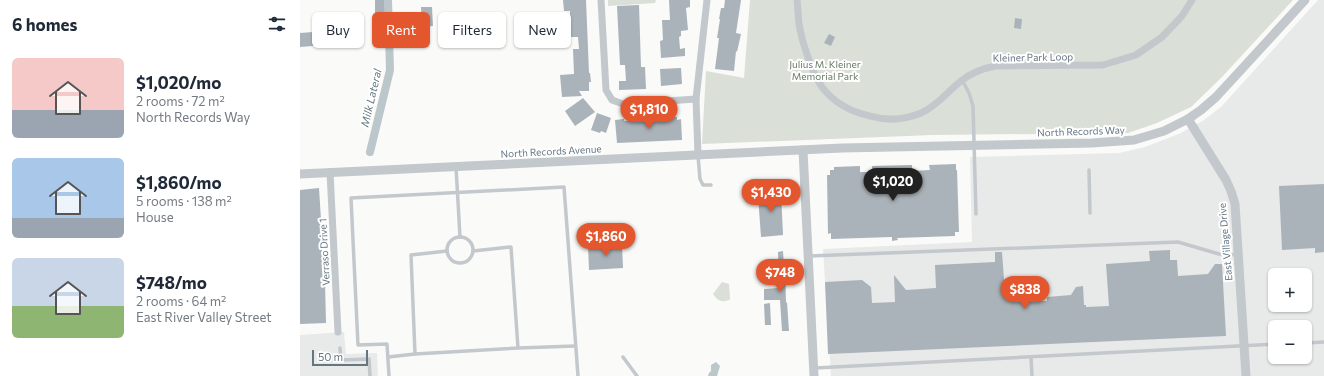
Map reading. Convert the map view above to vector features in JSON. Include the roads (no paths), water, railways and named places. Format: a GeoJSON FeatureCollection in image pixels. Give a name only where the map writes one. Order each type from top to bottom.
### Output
{"type":"FeatureCollection","features":[{"type":"Feature","properties":{"kind":"street"},"geometry":{"type":"LineString","coordinates":[[602,0],[606,90],[612,100],[622,104],[696,99]]}},
{"type":"Feature","properties":{"kind":"street"},"geometry":{"type":"LineString","coordinates":[[698,155],[696,99],[707,0]]}},
{"type":"Feature","properties":{"kind":"street","name":"Kleiner Park Loop"},"geometry":{"type":"LineString","coordinates":[[798,0],[799,24],[807,55],[813,71],[822,87],[838,103],[850,110],[882,119],[902,119],[920,114],[934,106],[962,80],[982,69],[996,66],[1103,66],[1136,55],[1162,38],[1182,16],[1192,0]]}},
{"type":"Feature","properties":{"kind":"street","name":"North Records Way"},"geometry":{"type":"LineString","coordinates":[[803,150],[1092,143],[1124,141],[1154,134],[1188,119],[1201,110],[1216,96],[1305,0]]}},
{"type":"Feature","properties":{"kind":"street","name":"East Village Drive"},"geometry":{"type":"LineString","coordinates":[[1188,119],[1231,191],[1235,204],[1246,376]]}},
{"type":"Feature","properties":{"kind":"street"},"geometry":{"type":"LineString","coordinates":[[803,150],[813,372]]}},
{"type":"Feature","properties":{"kind":"street","name":"North Records Avenue"},"geometry":{"type":"LineString","coordinates":[[300,174],[803,150]]}},
{"type":"Feature","properties":{"kind":"street","name":"Verraso Drive 1"},"geometry":{"type":"LineString","coordinates":[[330,172],[338,332]]}},
{"type":"Feature","properties":{"kind":"lane"},"geometry":{"type":"LineString","coordinates":[[962,80],[969,93],[973,106],[976,214]]}},
{"type":"Feature","properties":{"kind":"lane"},"geometry":{"type":"LineString","coordinates":[[698,155],[700,179],[703,185],[712,185]]}},
{"type":"Feature","properties":{"kind":"lane"},"geometry":{"type":"LineString","coordinates":[[456,166],[460,237]]}},
{"type":"Feature","properties":{"kind":"lane"},"geometry":{"type":"LineString","coordinates":[[1089,170],[1090,213]]}},
{"type":"Feature","properties":{"kind":"lane"},"geometry":{"type":"LineString","coordinates":[[389,376],[387,344],[358,345],[351,198],[564,187],[578,376]]}},
{"type":"Feature","properties":{"kind":"lane"},"geometry":{"type":"LineString","coordinates":[[460,237],[471,243],[473,251],[470,259],[466,262],[458,263],[450,259],[447,251],[449,243],[460,237]]}},
{"type":"Feature","properties":{"kind":"lane"},"geometry":{"type":"LineString","coordinates":[[808,256],[1178,242],[1219,254],[1238,255]]}},
{"type":"Feature","properties":{"kind":"lane"},"geometry":{"type":"LineString","coordinates":[[473,251],[511,247],[518,348]]}},
{"type":"Feature","properties":{"kind":"lane"},"geometry":{"type":"LineString","coordinates":[[415,354],[411,255],[447,251]]}},
{"type":"Feature","properties":{"kind":"lane"},"geometry":{"type":"LineString","coordinates":[[1312,342],[1324,342]]}},
{"type":"Feature","properties":{"kind":"lane"},"geometry":{"type":"LineString","coordinates":[[813,372],[1031,357],[1268,344]]}},
{"type":"Feature","properties":{"kind":"lane"},"geometry":{"type":"LineString","coordinates":[[388,356],[575,346]]}},
{"type":"Feature","properties":{"kind":"lane"},"geometry":{"type":"LineString","coordinates":[[340,348],[341,360],[369,359],[370,376]]}},
{"type":"Feature","properties":{"kind":"lane"},"geometry":{"type":"LineString","coordinates":[[1031,357],[1032,376]]}},
{"type":"Feature","properties":{"kind":"lane"},"geometry":{"type":"LineString","coordinates":[[623,358],[637,376]]}},
{"type":"Feature","properties":{"kind":"waterway","name":"Milk Lateral"},"geometry":{"type":"LineString","coordinates":[[370,152],[390,70],[388,0]]}},
{"type":"Feature","properties":{"kind":"park label","name":"Julius M. Kleiner Memorial Park"},"geometry":{"type":"Point","coordinates":[825,70]}}]}
